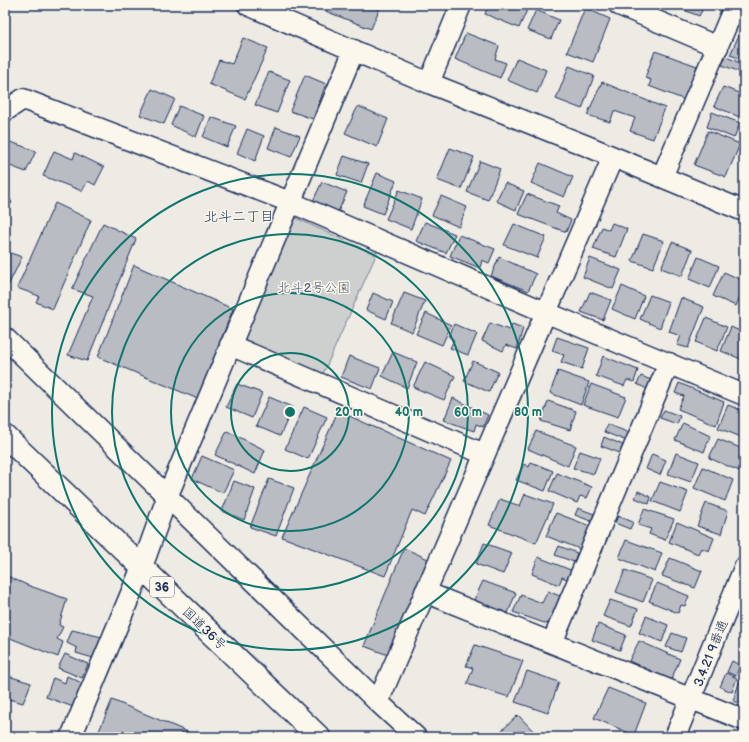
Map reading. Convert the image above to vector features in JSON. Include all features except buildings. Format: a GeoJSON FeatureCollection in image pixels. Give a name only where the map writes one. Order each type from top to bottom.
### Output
{"type":"FeatureCollection","features":[{"type":"Feature","properties":{"kind":"highway","name":"国道36号"},"geometry":{"type":"LineString","coordinates":[[5,436],[319,737]]}},
{"type":"Feature","properties":{"kind":"street"},"geometry":{"type":"LineString","coordinates":[[248,5],[429,83],[744,211]]}},
{"type":"Feature","properties":{"kind":"street"},"geometry":{"type":"LineString","coordinates":[[429,83],[462,5]]}},
{"type":"Feature","properties":{"kind":"street"},"geometry":{"type":"LineString","coordinates":[[619,5],[718,47]]}},
{"type":"Feature","properties":{"kind":"street"},"geometry":{"type":"LineString","coordinates":[[662,177],[735,5]]}},
{"type":"Feature","properties":{"kind":"street"},"geometry":{"type":"LineString","coordinates":[[71,737],[142,568],[168,495],[354,50]]}},
{"type":"Feature","properties":{"kind":"street"},"geometry":{"type":"LineString","coordinates":[[5,111],[23,99],[290,202],[545,312],[744,394]]}},
{"type":"Feature","properties":{"kind":"street"},"geometry":{"type":"LineString","coordinates":[[378,702],[612,157]]}},
{"type":"Feature","properties":{"kind":"street"},"geometry":{"type":"LineString","coordinates":[[5,338],[168,495],[378,702],[416,737]]}},
{"type":"Feature","properties":{"kind":"street"},"geometry":{"type":"LineString","coordinates":[[230,345],[484,454]]}},
{"type":"Feature","properties":{"kind":"street"},"geometry":{"type":"LineString","coordinates":[[552,643],[669,363]]}},
{"type":"Feature","properties":{"kind":"street","name":"3.4.21 9番通"},"geometry":{"type":"LineString","coordinates":[[675,737],[742,577]]}},
{"type":"Feature","properties":{"kind":"street"},"geometry":{"type":"LineString","coordinates":[[425,592],[744,720]]}},
{"type":"Feature","properties":{"kind":"green space","name":"北斗2号公園"},"geometry":{"type":"Polygon","coordinates":[[[296,218],[376,255],[323,374],[242,341],[296,218]]]}},
{"type":"Feature","properties":{"kind":"district","name":"北斗二丁目"},"geometry":{"type":"Point","coordinates":[239,216]}}]}
